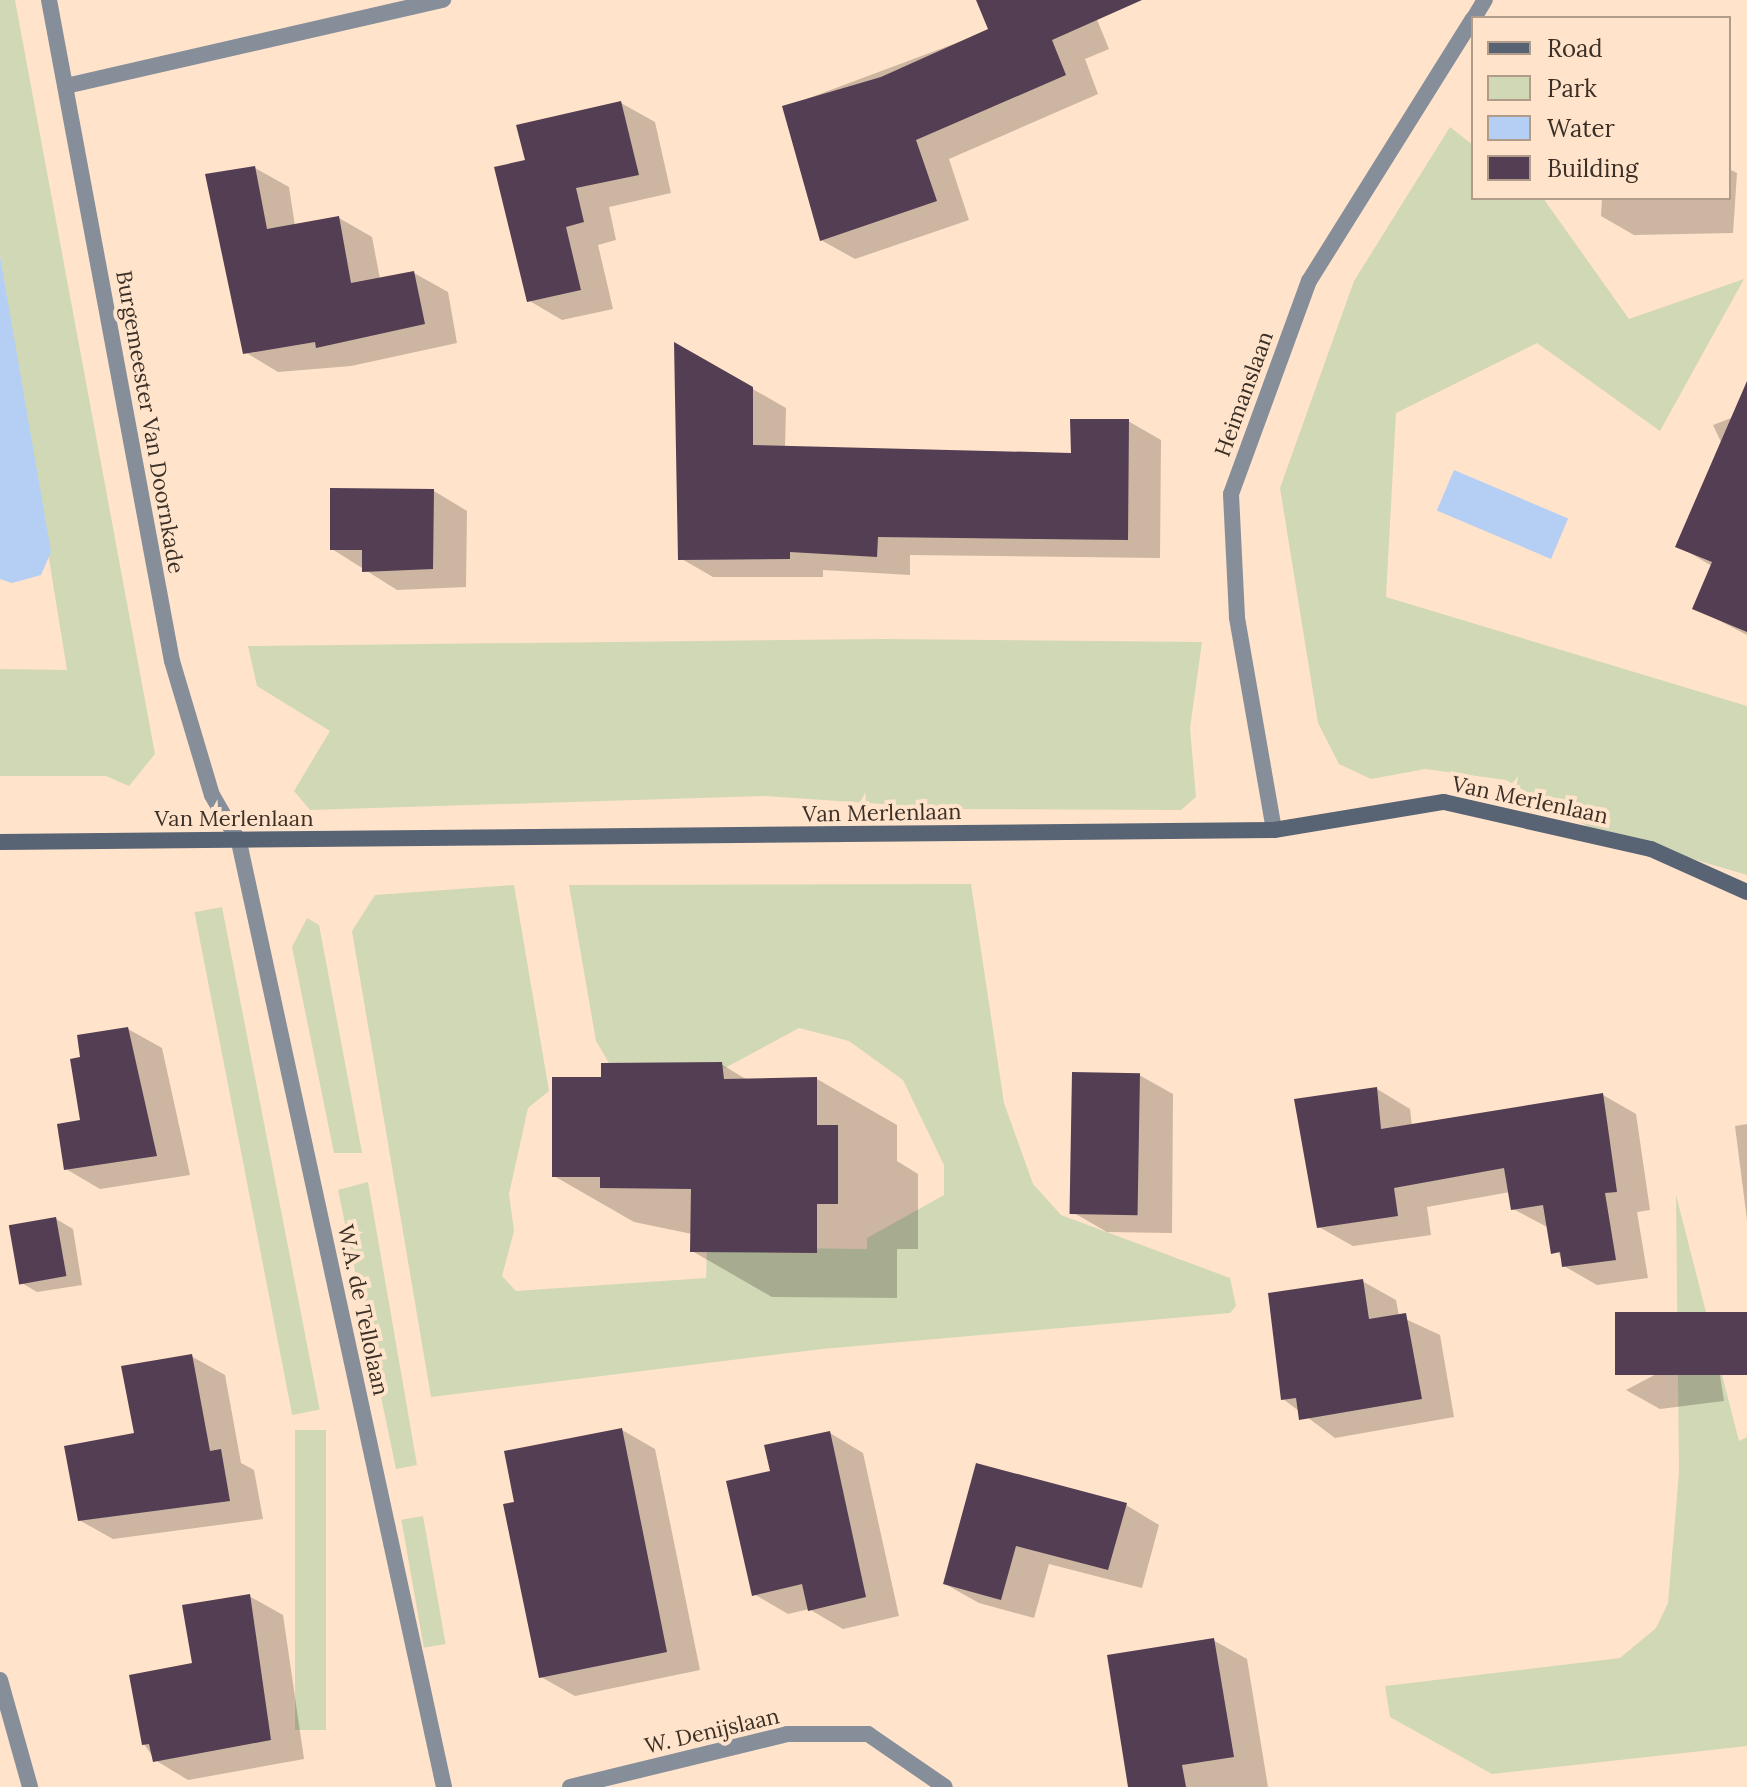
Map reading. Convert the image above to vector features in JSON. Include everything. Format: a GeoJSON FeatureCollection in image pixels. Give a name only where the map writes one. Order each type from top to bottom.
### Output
{"type":"FeatureCollection","features":[{"type":"Feature","properties":{"kind":"main road","name":"Van Merlenlaan"},"geometry":{"type":"LineString","coordinates":[[0,842],[1274,830],[1444,802],[1651,849],[1747,892]]}},
{"type":"Feature","properties":{"kind":"street","name":"Burgemeester Van Doornkade"},"geometry":{"type":"LineString","coordinates":[[49,0],[172,661],[212,795],[239,842]]}},
{"type":"Feature","properties":{"kind":"street"},"geometry":{"type":"LineString","coordinates":[[66,86],[443,0]]}},
{"type":"Feature","properties":{"kind":"street","name":"Heimanslaan"},"geometry":{"type":"LineString","coordinates":[[1274,830],[1237,617],[1231,494],[1309,281],[1471,22]]}},
{"type":"Feature","properties":{"kind":"street","name":"W.A. de Tellolaan"},"geometry":{"type":"LineString","coordinates":[[239,842],[444,1787]]}},
{"type":"Feature","properties":{"kind":"street"},"geometry":{"type":"LineString","coordinates":[[0,1680],[30,1787]]}},
{"type":"Feature","properties":{"kind":"street","name":"W. Denijslaan"},"geometry":{"type":"LineString","coordinates":[[570,1787],[787,1734],[868,1734],[945,1787]]}},
{"type":"Feature","properties":{"kind":"green space"},"geometry":{"type":"Polygon","coordinates":[[[0,0],[15,0],[155,754],[129,786],[106,776],[0,776],[0,669],[67,670],[0,256],[0,0]]]}},
{"type":"Feature","properties":{"kind":"green space"},"geometry":{"type":"Polygon","coordinates":[[[1450,127],[1471,143],[1471,200],[1544,200],[1629,319],[1744,279],[1660,431],[1537,343],[1396,413],[1386,597],[1747,706],[1747,875],[1592,829],[1506,780],[1425,769],[1371,779],[1339,764],[1318,723],[1280,488],[1354,281],[1450,127]]]}},
{"type":"Feature","properties":{"kind":"green space"},"geometry":{"type":"Polygon","coordinates":[[[883,639],[1202,642],[1190,728],[1196,797],[1181,810],[957,809],[764,796],[310,810],[294,791],[330,731],[257,686],[248,646],[883,639]]]}},
{"type":"Feature","properties":{"kind":"green space"},"geometry":{"type":"Polygon","coordinates":[[[971,884],[1004,1103],[1033,1184],[1061,1215],[1230,1278],[1236,1306],[1230,1313],[822,1349],[431,1397],[352,931],[375,895],[514,885],[549,1091],[528,1108],[509,1194],[514,1231],[502,1276],[516,1291],[706,1278],[707,1247],[867,1249],[867,1238],[944,1195],[944,1165],[903,1080],[849,1041],[799,1028],[725,1068],[644,1084],[619,1080],[596,1041],[569,885],[971,884]]]}},
{"type":"Feature","properties":{"kind":"green space"},"geometry":{"type":"Polygon","coordinates":[[[222,907],[320,1410],[292,1415],[195,912],[222,907]]]}},
{"type":"Feature","properties":{"kind":"green space"},"geometry":{"type":"Polygon","coordinates":[[[307,918],[319,925],[362,1153],[334,1153],[292,947],[307,918]]]}},
{"type":"Feature","properties":{"kind":"green space"},"geometry":{"type":"Polygon","coordinates":[[[368,1182],[417,1465],[396,1469],[338,1190],[368,1182]]]}},
{"type":"Feature","properties":{"kind":"green space"},"geometry":{"type":"Polygon","coordinates":[[[1676,1195],[1739,1441],[1747,1437],[1747,1746],[1492,1774],[1390,1717],[1385,1686],[1620,1658],[1656,1628],[1668,1603],[1679,1473],[1676,1195]]]}},
{"type":"Feature","properties":{"kind":"green space"},"geometry":{"type":"Polygon","coordinates":[[[295,1430],[326,1430],[326,1730],[295,1730],[295,1430]]]}},
{"type":"Feature","properties":{"kind":"green space"},"geometry":{"type":"Polygon","coordinates":[[[423,1516],[446,1644],[424,1648],[401,1520],[423,1516]]]}},
{"type":"Feature","properties":{"kind":"water"},"geometry":{"type":"Polygon","coordinates":[[[0,256],[51,552],[41,575],[12,583],[0,579],[0,256]]]}},
{"type":"Feature","properties":{"kind":"water"},"geometry":{"type":"Polygon","coordinates":[[[1454,470],[1568,518],[1551,559],[1437,511],[1454,470]]]}},
{"type":"Feature","properties":{"kind":"building"},"geometry":{"type":"Polygon","coordinates":[[[976,0],[1142,0],[1052,40],[1066,75],[916,140],[937,201],[820,241],[782,106],[881,77],[988,29],[976,0]]]}},
{"type":"Feature","properties":{"kind":"building"},"geometry":{"type":"Polygon","coordinates":[[[621,101],[639,175],[576,188],[584,222],[566,227],[581,290],[527,302],[494,167],[525,160],[516,125],[621,101]]]}},
{"type":"Feature","properties":{"kind":"building"},"geometry":{"type":"Polygon","coordinates":[[[255,166],[267,229],[339,216],[351,283],[414,271],[425,324],[316,348],[315,342],[243,354],[205,174],[255,166]]]}},
{"type":"Feature","properties":{"kind":"building"},"geometry":{"type":"Polygon","coordinates":[[[674,342],[753,387],[753,445],[1071,453],[1070,419],[1129,419],[1128,540],[878,537],[877,557],[790,552],[790,559],[678,560],[674,342]]]}},
{"type":"Feature","properties":{"kind":"building"},"geometry":{"type":"Polygon","coordinates":[[[1747,381],[1747,632],[1692,609],[1712,562],[1675,547],[1747,381]]]}},
{"type":"Feature","properties":{"kind":"building"},"geometry":{"type":"Polygon","coordinates":[[[330,488],[434,489],[433,569],[362,572],[362,550],[330,550],[330,488]]]}},
{"type":"Feature","properties":{"kind":"building"},"geometry":{"type":"Polygon","coordinates":[[[128,1027],[157,1156],[64,1170],[57,1124],[80,1120],[70,1059],[80,1057],[77,1035],[128,1027]]]}},
{"type":"Feature","properties":{"kind":"building"},"geometry":{"type":"Polygon","coordinates":[[[722,1062],[724,1079],[817,1077],[817,1125],[838,1125],[838,1204],[817,1204],[817,1253],[690,1252],[691,1189],[600,1188],[600,1177],[552,1177],[552,1077],[601,1077],[601,1063],[722,1062]]]}},
{"type":"Feature","properties":{"kind":"building"},"geometry":{"type":"Polygon","coordinates":[[[1072,1072],[1140,1073],[1138,1215],[1070,1214],[1072,1072]]]}},
{"type":"Feature","properties":{"kind":"building"},"geometry":{"type":"Polygon","coordinates":[[[1377,1087],[1381,1129],[1603,1093],[1617,1192],[1605,1193],[1616,1260],[1562,1267],[1560,1252],[1551,1254],[1543,1205],[1511,1210],[1504,1168],[1394,1188],[1398,1216],[1317,1228],[1294,1099],[1377,1087]]]}},
{"type":"Feature","properties":{"kind":"building"},"geometry":{"type":"Polygon","coordinates":[[[56,1217],[66,1276],[19,1284],[9,1225],[56,1217]]]}},
{"type":"Feature","properties":{"kind":"building"},"geometry":{"type":"Polygon","coordinates":[[[1363,1279],[1369,1319],[1406,1313],[1422,1399],[1299,1420],[1296,1398],[1281,1400],[1268,1293],[1363,1279]]]}},
{"type":"Feature","properties":{"kind":"building"},"geometry":{"type":"Polygon","coordinates":[[[1615,1312],[1747,1312],[1747,1375],[1615,1375],[1615,1312]]]}},
{"type":"Feature","properties":{"kind":"building"},"geometry":{"type":"Polygon","coordinates":[[[192,1354],[210,1451],[221,1449],[230,1501],[78,1521],[64,1446],[134,1433],[121,1366],[192,1354]]]}},
{"type":"Feature","properties":{"kind":"building"},"geometry":{"type":"Polygon","coordinates":[[[622,1428],[667,1652],[539,1678],[503,1504],[514,1502],[504,1451],[622,1428]]]}},
{"type":"Feature","properties":{"kind":"building"},"geometry":{"type":"Polygon","coordinates":[[[830,1431],[866,1597],[808,1611],[802,1584],[752,1596],[726,1481],[770,1471],[764,1445],[830,1431]]]}},
{"type":"Feature","properties":{"kind":"building"},"geometry":{"type":"Polygon","coordinates":[[[976,1463],[1127,1503],[1108,1570],[1016,1546],[1001,1600],[943,1584],[976,1463]]]}},
{"type":"Feature","properties":{"kind":"building"},"geometry":{"type":"Polygon","coordinates":[[[250,1594],[271,1740],[153,1762],[149,1744],[142,1745],[129,1675],[192,1663],[182,1605],[250,1594]]]}},
{"type":"Feature","properties":{"kind":"building"},"geometry":{"type":"Polygon","coordinates":[[[1214,1638],[1234,1757],[1182,1765],[1186,1787],[1128,1787],[1107,1655],[1214,1638]]]}}]}
